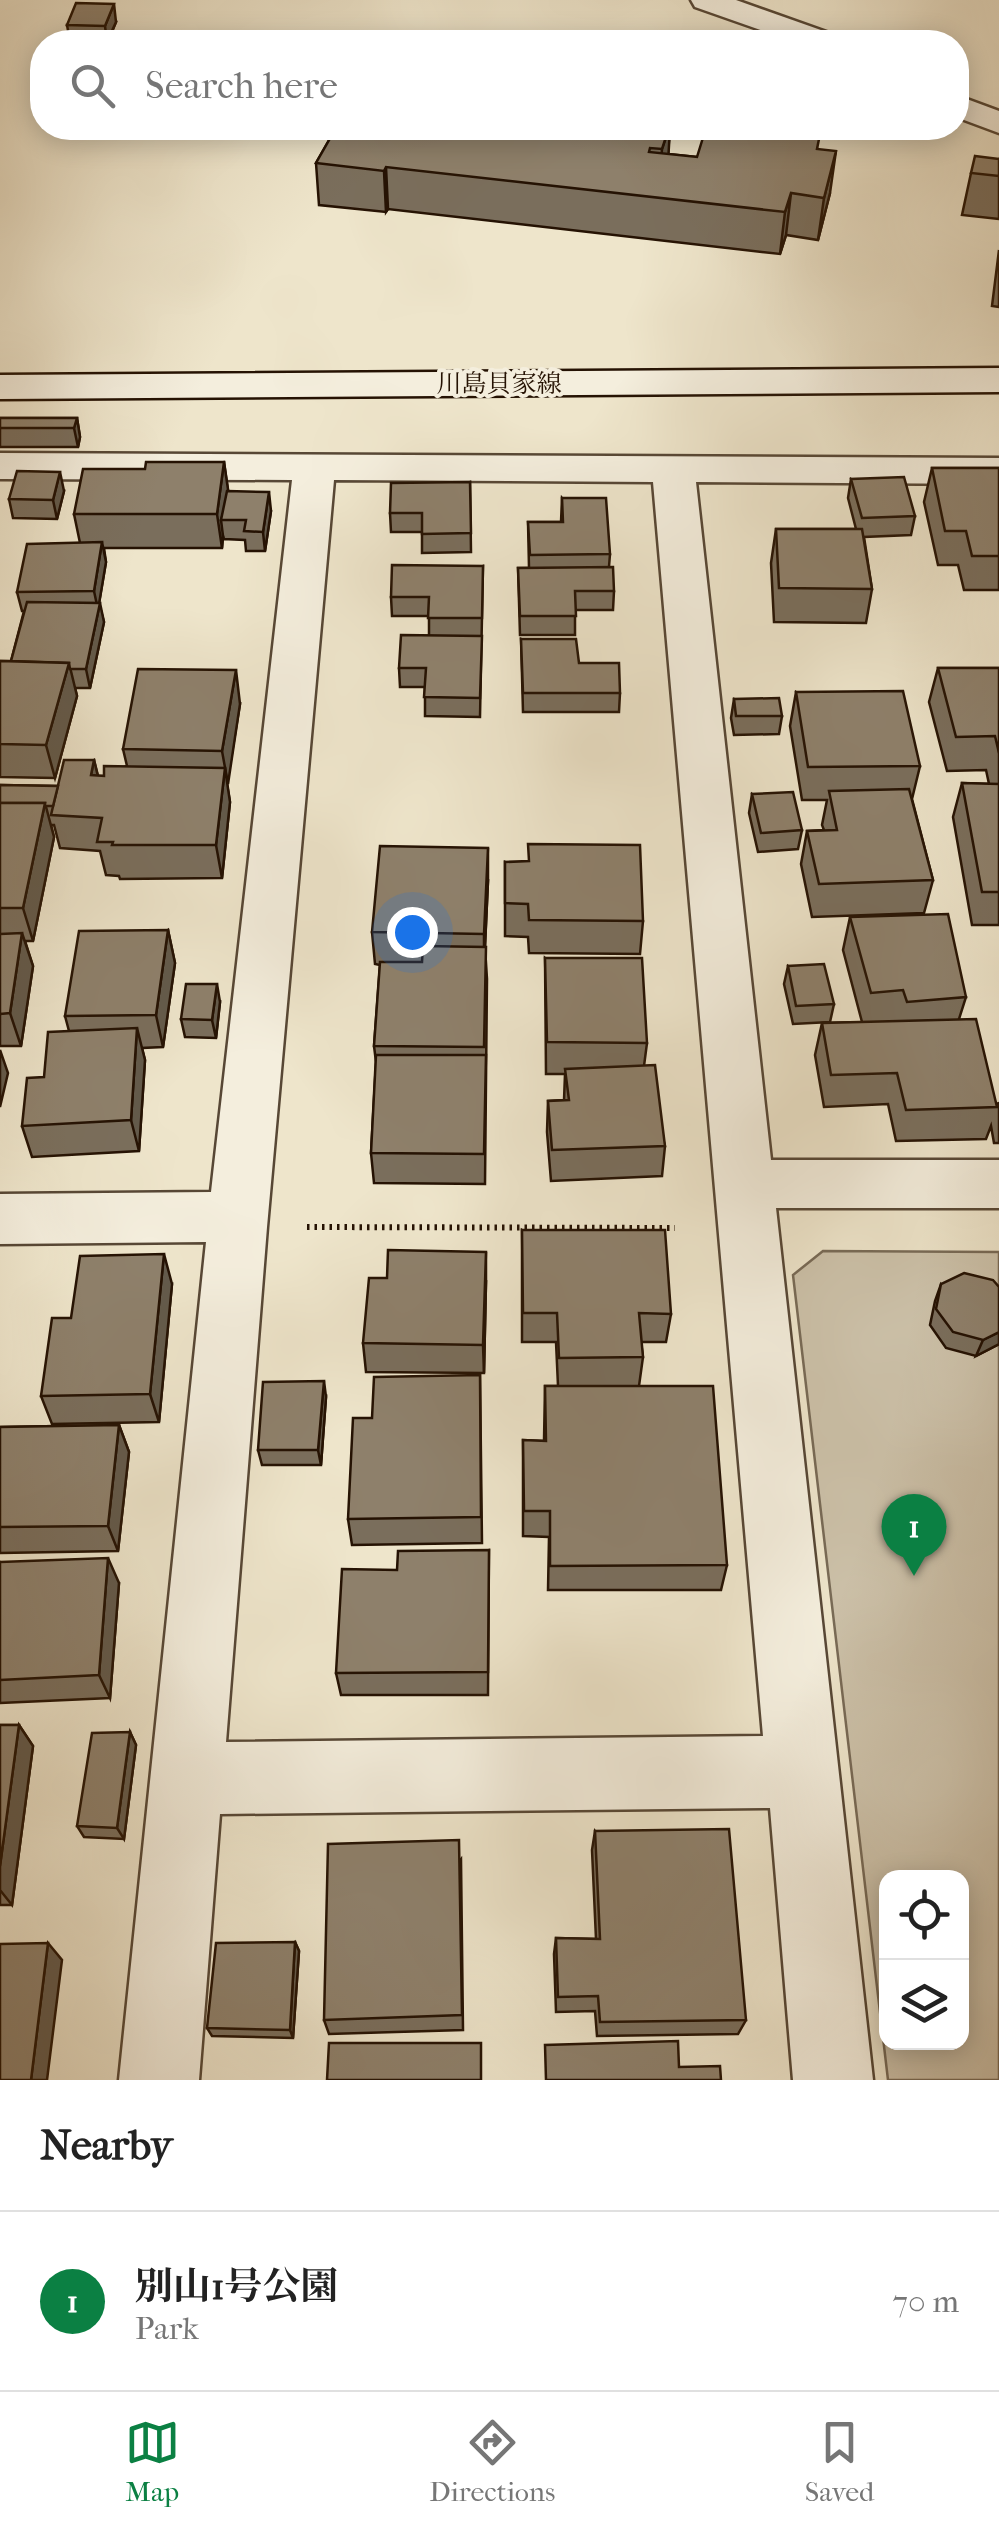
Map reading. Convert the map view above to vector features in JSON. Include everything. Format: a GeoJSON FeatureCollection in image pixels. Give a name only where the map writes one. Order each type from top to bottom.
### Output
{"type":"FeatureCollection","features":[{"type":"Feature","properties":{"kind":"street"},"geometry":{"type":"LineString","coordinates":[[706,0],[790,30]]}},
{"type":"Feature","properties":{"kind":"street"},"geometry":{"type":"LineString","coordinates":[[969,110],[999,123]]}},
{"type":"Feature","properties":{"kind":"street","name":"川島貝家線"},"geometry":{"type":"LineString","coordinates":[[0,386],[999,380]]}},
{"type":"Feature","properties":{"kind":"street"},"geometry":{"type":"LineString","coordinates":[[0,466],[999,471]]}},
{"type":"Feature","properties":{"kind":"street"},"geometry":{"type":"LineString","coordinates":[[674,467],[833,2080]]}},
{"type":"Feature","properties":{"kind":"street"},"geometry":{"type":"LineString","coordinates":[[159,2080],[238,1222],[314,469]]}},
{"type":"Feature","properties":{"kind":"street"},"geometry":{"type":"LineString","coordinates":[[749,1206],[999,1184]]}},
{"type":"Feature","properties":{"kind":"street"},"geometry":{"type":"LineString","coordinates":[[0,1219],[238,1222]]}},
{"type":"Feature","properties":{"kind":"street"},"geometry":{"type":"LineString","coordinates":[[189,1778],[800,1772]]}},
{"type":"Feature","properties":{"kind":"path"},"geometry":{"type":"LineString","coordinates":[[238,1222],[749,1206]]}},
{"type":"Feature","properties":{"kind":"shaded area"},"geometry":{"type":"Polygon","coordinates":[[[823,1251],[999,1252],[999,2080],[888,2080],[884,2050],[969,2050],[969,1870],[879,1870],[879,2004],[793,1275],[823,1251]]]}},
{"type":"Feature","properties":{"kind":"building"},"geometry":{"type":"Polygon","coordinates":[[[76,3],[114,4],[105,26],[67,25],[76,3]]]}},
{"type":"Feature","properties":{"kind":"building"},"geometry":{"type":"Polygon","coordinates":[[[329,140],[665,140],[662,149],[650,148],[649,152],[697,157],[702,140],[819,140],[817,149],[836,151],[824,198],[791,193],[785,212],[386,167],[384,171],[316,163],[329,140]]]}},
{"type":"Feature","properties":{"kind":"building"},"geometry":{"type":"Polygon","coordinates":[[[975,156],[999,159],[999,176],[971,173],[975,156]]]}},
{"type":"Feature","properties":{"kind":"building"},"geometry":{"type":"Polygon","coordinates":[[[0,418],[77,418],[74,428],[0,428],[0,418]]]}},
{"type":"Feature","properties":{"kind":"building"},"geometry":{"type":"Polygon","coordinates":[[[146,462],[224,462],[217,514],[74,514],[83,469],[145,469],[146,462]]]}},
{"type":"Feature","properties":{"kind":"building"},"geometry":{"type":"Polygon","coordinates":[[[932,468],[999,468],[999,556],[972,556],[966,531],[945,531],[932,468]]]}},
{"type":"Feature","properties":{"kind":"building"},"geometry":{"type":"Polygon","coordinates":[[[17,471],[60,472],[53,500],[9,499],[17,471]]]}},
{"type":"Feature","properties":{"kind":"building"},"geometry":{"type":"Polygon","coordinates":[[[904,477],[915,516],[862,518],[851,479],[904,477]]]}},
{"type":"Feature","properties":{"kind":"building"},"geometry":{"type":"Polygon","coordinates":[[[470,482],[471,533],[422,534],[422,513],[390,513],[391,483],[470,482]]]}},
{"type":"Feature","properties":{"kind":"building"},"geometry":{"type":"Polygon","coordinates":[[[227,491],[269,492],[263,532],[244,531],[246,520],[221,520],[227,491]]]}},
{"type":"Feature","properties":{"kind":"building"},"geometry":{"type":"Polygon","coordinates":[[[562,498],[606,498],[610,554],[530,555],[528,522],[563,522],[562,498]]]}},
{"type":"Feature","properties":{"kind":"building"},"geometry":{"type":"Polygon","coordinates":[[[776,529],[862,529],[872,589],[779,588],[776,529]]]}},
{"type":"Feature","properties":{"kind":"building"},"geometry":{"type":"Polygon","coordinates":[[[102,542],[94,591],[17,592],[27,544],[102,542]]]}},
{"type":"Feature","properties":{"kind":"building"},"geometry":{"type":"Polygon","coordinates":[[[392,565],[483,566],[482,618],[428,618],[429,597],[391,597],[392,565]]]}},
{"type":"Feature","properties":{"kind":"building"},"geometry":{"type":"Polygon","coordinates":[[[613,567],[614,591],[575,591],[576,616],[520,616],[518,568],[613,567]]]}},
{"type":"Feature","properties":{"kind":"building"},"geometry":{"type":"Polygon","coordinates":[[[27,602],[100,603],[86,669],[70,669],[69,663],[11,661],[27,602]]]}},
{"type":"Feature","properties":{"kind":"building"},"geometry":{"type":"Polygon","coordinates":[[[401,635],[482,636],[480,698],[424,697],[426,668],[399,668],[401,635]]]}},
{"type":"Feature","properties":{"kind":"building"},"geometry":{"type":"Polygon","coordinates":[[[521,639],[576,639],[579,663],[619,663],[620,693],[523,693],[521,639]]]}},
{"type":"Feature","properties":{"kind":"building"},"geometry":{"type":"Polygon","coordinates":[[[0,661],[69,663],[46,745],[0,744],[0,661]]]}},
{"type":"Feature","properties":{"kind":"building"},"geometry":{"type":"Polygon","coordinates":[[[938,668],[999,668],[999,753],[995,736],[956,737],[938,668]]]}},
{"type":"Feature","properties":{"kind":"building"},"geometry":{"type":"Polygon","coordinates":[[[138,669],[236,670],[222,751],[123,749],[138,669]]]}},
{"type":"Feature","properties":{"kind":"building"},"geometry":{"type":"Polygon","coordinates":[[[903,691],[920,766],[808,767],[796,692],[903,691]]]}},
{"type":"Feature","properties":{"kind":"building"},"geometry":{"type":"Polygon","coordinates":[[[779,698],[782,716],[736,716],[734,699],[779,698]]]}},
{"type":"Feature","properties":{"kind":"building"},"geometry":{"type":"Polygon","coordinates":[[[64,760],[94,760],[91,775],[104,776],[104,766],[225,768],[216,845],[97,842],[102,818],[51,815],[64,760]]]}},
{"type":"Feature","properties":{"kind":"building"},"geometry":{"type":"Polygon","coordinates":[[[962,783],[999,784],[999,892],[982,892],[962,783]]]}},
{"type":"Feature","properties":{"kind":"building"},"geometry":{"type":"Polygon","coordinates":[[[0,785],[58,786],[53,806],[45,806],[0,803],[0,785]]]}},
{"type":"Feature","properties":{"kind":"building"},"geometry":{"type":"Polygon","coordinates":[[[909,789],[933,880],[819,884],[807,831],[837,830],[829,791],[909,789]]]}},
{"type":"Feature","properties":{"kind":"building"},"geometry":{"type":"Polygon","coordinates":[[[793,792],[802,830],[761,833],[752,794],[793,792]]]}},
{"type":"Feature","properties":{"kind":"building"},"geometry":{"type":"Polygon","coordinates":[[[0,803],[45,803],[23,908],[0,908],[0,803]]]}},
{"type":"Feature","properties":{"kind":"building"},"geometry":{"type":"Polygon","coordinates":[[[528,844],[640,845],[643,921],[529,920],[528,904],[505,903],[505,862],[529,861],[528,844]]]}},
{"type":"Feature","properties":{"kind":"building"},"geometry":{"type":"Polygon","coordinates":[[[380,846],[488,848],[484,934],[372,932],[380,846]]]}},
{"type":"Feature","properties":{"kind":"building"},"geometry":{"type":"Polygon","coordinates":[[[948,914],[966,997],[907,1002],[903,990],[871,993],[850,917],[948,914]]]}},
{"type":"Feature","properties":{"kind":"building"},"geometry":{"type":"Polygon","coordinates":[[[168,930],[156,1015],[65,1016],[79,931],[168,930]]]}},
{"type":"Feature","properties":{"kind":"building"},"geometry":{"type":"Polygon","coordinates":[[[22,933],[10,1013],[0,1014],[0,934],[22,933]]]}},
{"type":"Feature","properties":{"kind":"building"},"geometry":{"type":"Polygon","coordinates":[[[423,946],[486,947],[484,1047],[374,1046],[380,962],[422,962],[423,946]]]}},
{"type":"Feature","properties":{"kind":"building"},"geometry":{"type":"Polygon","coordinates":[[[545,958],[642,958],[647,1043],[547,1042],[545,958]]]}},
{"type":"Feature","properties":{"kind":"building"},"geometry":{"type":"Polygon","coordinates":[[[824,964],[834,1004],[796,1006],[788,966],[824,964]]]}},
{"type":"Feature","properties":{"kind":"building"},"geometry":{"type":"Polygon","coordinates":[[[186,984],[217,984],[212,1020],[181,1019],[186,984]]]}},
{"type":"Feature","properties":{"kind":"building"},"geometry":{"type":"Polygon","coordinates":[[[976,1019],[997,1107],[906,1110],[897,1073],[831,1075],[822,1023],[976,1019]]]}},
{"type":"Feature","properties":{"kind":"building"},"geometry":{"type":"Polygon","coordinates":[[[137,1028],[131,1120],[22,1126],[27,1078],[44,1077],[48,1032],[137,1028]]]}},
{"type":"Feature","properties":{"kind":"building"},"geometry":{"type":"Polygon","coordinates":[[[376,1055],[486,1055],[484,1154],[371,1153],[376,1055]]]}},
{"type":"Feature","properties":{"kind":"building"},"geometry":{"type":"Polygon","coordinates":[[[655,1065],[665,1146],[552,1150],[548,1101],[569,1100],[565,1069],[655,1065]]]}},
{"type":"Feature","properties":{"kind":"building"},"geometry":{"type":"Polygon","coordinates":[[[522,1230],[665,1230],[671,1314],[639,1313],[643,1357],[559,1358],[557,1313],[523,1313],[522,1230]]]}},
{"type":"Feature","properties":{"kind":"building"},"geometry":{"type":"Polygon","coordinates":[[[388,1250],[486,1252],[483,1345],[363,1343],[369,1278],[387,1278],[388,1250]]]}},
{"type":"Feature","properties":{"kind":"building"},"geometry":{"type":"Polygon","coordinates":[[[164,1254],[150,1394],[41,1396],[52,1318],[71,1318],[80,1256],[164,1254]]]}},
{"type":"Feature","properties":{"kind":"building"},"geometry":{"type":"Polygon","coordinates":[[[964,1273],[993,1280],[999,1287],[999,1332],[983,1340],[953,1332],[936,1309],[941,1284],[964,1273]]]}},
{"type":"Feature","properties":{"kind":"building"},"geometry":{"type":"Polygon","coordinates":[[[480,1375],[481,1517],[348,1519],[353,1418],[372,1418],[374,1377],[480,1375]]]}},
{"type":"Feature","properties":{"kind":"building"},"geometry":{"type":"Polygon","coordinates":[[[324,1381],[318,1450],[258,1450],[263,1382],[324,1381]]]}},
{"type":"Feature","properties":{"kind":"building"},"geometry":{"type":"Polygon","coordinates":[[[545,1386],[713,1386],[727,1565],[550,1566],[550,1511],[524,1511],[523,1440],[546,1441],[545,1386]]]}},
{"type":"Feature","properties":{"kind":"building"},"geometry":{"type":"Polygon","coordinates":[[[119,1425],[108,1526],[0,1527],[0,1427],[119,1425]]]}},
{"type":"Feature","properties":{"kind":"building"},"geometry":{"type":"Polygon","coordinates":[[[489,1550],[488,1672],[336,1673],[342,1569],[397,1570],[398,1551],[489,1550]]]}},
{"type":"Feature","properties":{"kind":"building"},"geometry":{"type":"Polygon","coordinates":[[[108,1558],[99,1675],[0,1680],[0,1562],[108,1558]]]}},
{"type":"Feature","properties":{"kind":"building"},"geometry":{"type":"Polygon","coordinates":[[[0,1725],[19,1725],[0,1866],[0,1725]]]}},
{"type":"Feature","properties":{"kind":"building"},"geometry":{"type":"Polygon","coordinates":[[[130,1732],[117,1828],[77,1826],[92,1733],[130,1732]]]}},
{"type":"Feature","properties":{"kind":"building"},"geometry":{"type":"Polygon","coordinates":[[[729,1829],[746,2020],[600,2022],[598,1996],[558,1997],[556,1938],[600,1939],[595,1831],[729,1829]]]}},
{"type":"Feature","properties":{"kind":"building"},"geometry":{"type":"Polygon","coordinates":[[[459,1840],[462,2015],[324,2020],[328,1844],[459,1840]]]}},
{"type":"Feature","properties":{"kind":"building"},"geometry":{"type":"Polygon","coordinates":[[[295,1942],[290,2030],[207,2028],[216,1943],[295,1942]]]}},
{"type":"Feature","properties":{"kind":"building"},"geometry":{"type":"Polygon","coordinates":[[[48,1943],[31,2080],[0,2080],[0,1944],[48,1943]]]}},
{"type":"Feature","properties":{"kind":"building"},"geometry":{"type":"Polygon","coordinates":[[[678,2041],[679,2067],[720,2066],[721,2080],[546,2080],[545,2045],[678,2041]]]}},
{"type":"Feature","properties":{"kind":"building"},"geometry":{"type":"Polygon","coordinates":[[[329,2043],[481,2043],[481,2080],[327,2080],[329,2043]]]}},
{"type":"Feature","properties":{"kind":"place","name":"別山1号公園"},"geometry":{"type":"Point","coordinates":[914,1576]}}]}
